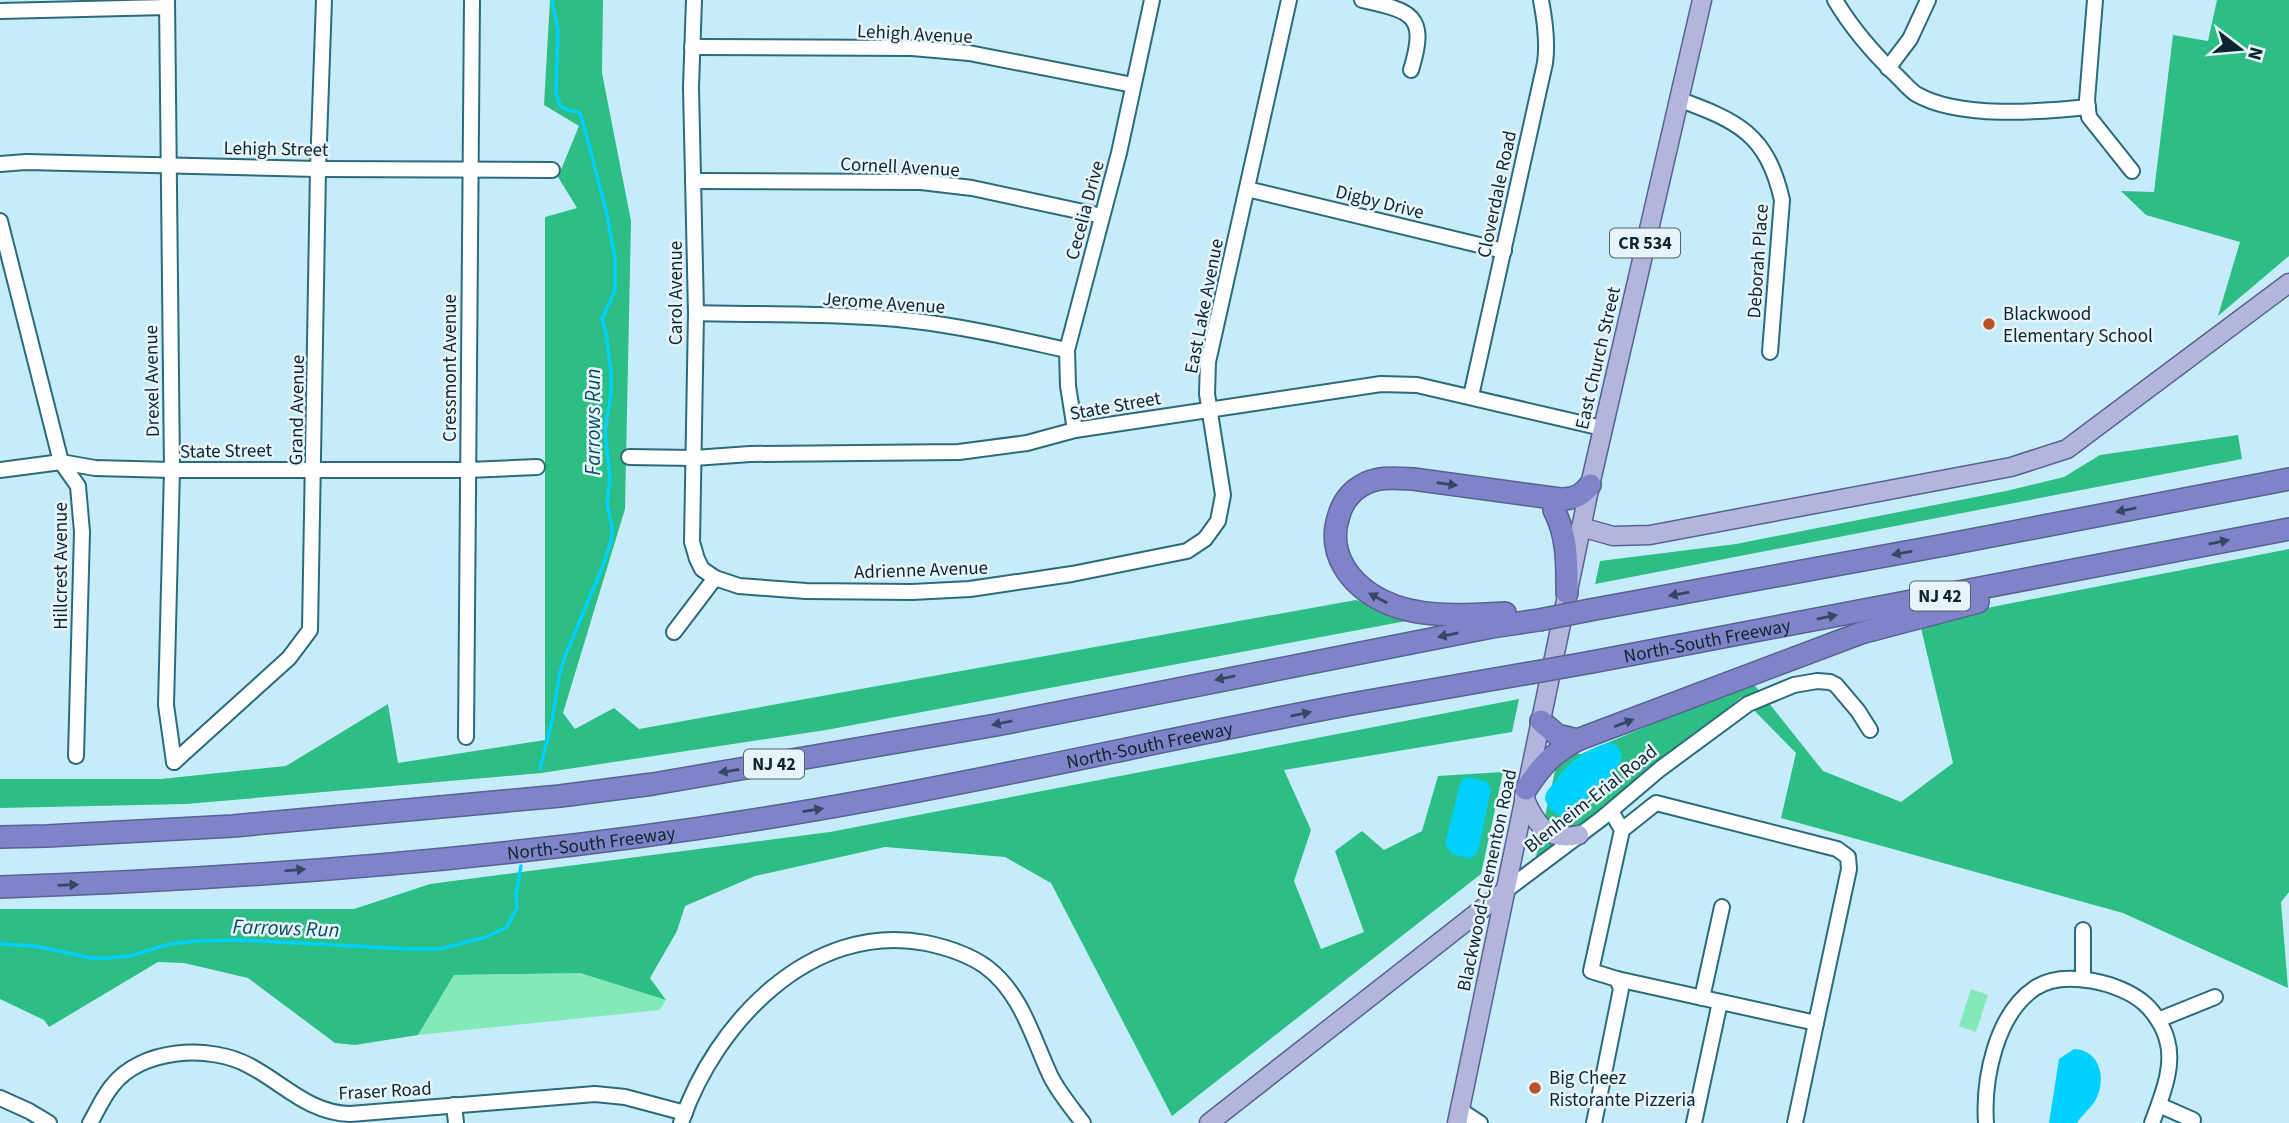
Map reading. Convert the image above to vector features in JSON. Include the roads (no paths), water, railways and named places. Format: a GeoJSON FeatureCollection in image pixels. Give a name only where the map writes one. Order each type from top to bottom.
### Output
{"type":"FeatureCollection","features":[{"type":"Feature","properties":{"kind":"highway"},"geometry":{"type":"LineString","coordinates":[[1541,615],[1450,614],[1406,609],[1369,594],[1354,582],[1343,568],[1336,552],[1337,520],[1341,506],[1361,486],[1389,478],[1572,499],[1583,494],[1590,485]]}},
{"type":"Feature","properties":{"kind":"highway","name":"NJ 42"},"geometry":{"type":"LineString","coordinates":[[0,837],[233,826],[560,796],[639,786],[996,725],[1492,627],[1590,605],[1618,606],[2289,479]]}},
{"type":"Feature","properties":{"kind":"highway"},"geometry":{"type":"LineString","coordinates":[[1531,496],[1581,527]]}},
{"type":"Feature","properties":{"kind":"highway"},"geometry":{"type":"LineString","coordinates":[[1554,510],[1566,543],[1567,593]]}},
{"type":"Feature","properties":{"kind":"highway","name":"North-South Freeway"},"geometry":{"type":"LineString","coordinates":[[0,887],[152,882],[454,858],[672,832],[820,809],[1346,705],[1592,662],[2289,529]]}},
{"type":"Feature","properties":{"kind":"highway"},"geometry":{"type":"LineString","coordinates":[[1525,793],[1542,765],[1577,740],[1861,634],[1913,618],[2189,548]]}},
{"type":"Feature","properties":{"kind":"highway"},"geometry":{"type":"LineString","coordinates":[[1541,721],[1557,735],[1577,740]]}},
{"type":"Feature","properties":{"kind":"main road","name":"East Church Street"},"geometry":{"type":"LineString","coordinates":[[1556,645],[1602,428],[1702,0]]}},
{"type":"Feature","properties":{"kind":"main road"},"geometry":{"type":"LineString","coordinates":[[1581,527],[1613,536],[1650,535],[2011,467],[2051,456],[2067,449],[2289,283]]}},
{"type":"Feature","properties":{"kind":"main road","name":"Blackwood-Clementon Road"},"geometry":{"type":"LineString","coordinates":[[1458,1116],[1556,645]]}},
{"type":"Feature","properties":{"kind":"main road"},"geometry":{"type":"LineString","coordinates":[[1525,793],[1534,820],[1545,830],[1562,836],[1579,835]]}},
{"type":"Feature","properties":{"kind":"main road","name":"Blenheim-Erial Road"},"geometry":{"type":"LineString","coordinates":[[1209,1123],[1505,891]]}},
{"type":"Feature","properties":{"kind":"street","name":"Grand Avenue"},"geometry":{"type":"LineString","coordinates":[[174,762],[289,658],[310,630],[318,169],[324,0]]}},
{"type":"Feature","properties":{"kind":"street","name":"Cressmont Avenue"},"geometry":{"type":"LineString","coordinates":[[466,737],[472,0]]}},
{"type":"Feature","properties":{"kind":"street","name":"Carol Avenue"},"geometry":{"type":"LineString","coordinates":[[694,0],[692,47],[696,313],[692,542],[702,569],[715,579]]}},
{"type":"Feature","properties":{"kind":"street","name":"Cecelia Drive"},"geometry":{"type":"LineString","coordinates":[[1075,430],[1068,386],[1067,350],[1119,153],[1152,0]]}},
{"type":"Feature","properties":{"kind":"street","name":"East Lake Avenue"},"geometry":{"type":"LineString","coordinates":[[1129,562],[1187,551],[1205,539],[1218,521],[1223,495],[1206,386],[1208,362],[1289,0]]}},
{"type":"Feature","properties":{"kind":"street"},"geometry":{"type":"LineString","coordinates":[[1362,0],[1408,13],[1415,23],[1419,37],[1411,69]]}},
{"type":"Feature","properties":{"kind":"street","name":"Cloverdale Road"},"geometry":{"type":"LineString","coordinates":[[1471,396],[1547,49],[1541,0]]}},
{"type":"Feature","properties":{"kind":"street"},"geometry":{"type":"LineString","coordinates":[[1835,0],[1846,18],[1888,68],[1916,94],[1946,105],[1992,112],[2034,113],[2088,107]]}},
{"type":"Feature","properties":{"kind":"street"},"geometry":{"type":"LineString","coordinates":[[1888,68],[1910,39],[1928,0]]}},
{"type":"Feature","properties":{"kind":"street"},"geometry":{"type":"LineString","coordinates":[[2095,0],[2089,117],[2132,171]]}},
{"type":"Feature","properties":{"kind":"street"},"geometry":{"type":"LineString","coordinates":[[0,11],[167,4]]}},
{"type":"Feature","properties":{"kind":"street","name":"Drexel Avenue"},"geometry":{"type":"LineString","coordinates":[[167,4],[172,470],[166,705],[174,762]]}},
{"type":"Feature","properties":{"kind":"street","name":"Lehigh Avenue"},"geometry":{"type":"LineString","coordinates":[[692,47],[912,48],[969,53],[1133,85]]}},
{"type":"Feature","properties":{"kind":"street","name":"Deborah Place"},"geometry":{"type":"LineString","coordinates":[[1678,99],[1715,113],[1740,127],[1756,140],[1777,177],[1782,200],[1770,352]]}},
{"type":"Feature","properties":{"kind":"street","name":"Lehigh Street"},"geometry":{"type":"LineString","coordinates":[[0,164],[26,162],[318,169],[552,170]]}},
{"type":"Feature","properties":{"kind":"street","name":"Cornell Avenue"},"geometry":{"type":"LineString","coordinates":[[693,181],[921,182],[972,188],[1102,216]]}},
{"type":"Feature","properties":{"kind":"street","name":"Digby Drive"},"geometry":{"type":"LineString","coordinates":[[1247,189],[1504,251]]}},
{"type":"Feature","properties":{"kind":"street","name":"Hillcrest Avenue"},"geometry":{"type":"LineString","coordinates":[[0,221],[61,462],[78,485],[81,501],[76,756]]}},
{"type":"Feature","properties":{"kind":"street","name":"Jerome Avenue"},"geometry":{"type":"LineString","coordinates":[[696,313],[840,316],[911,321],[953,326],[1067,350]]}},
{"type":"Feature","properties":{"kind":"street","name":"State Street"},"geometry":{"type":"LineString","coordinates":[[629,457],[959,452],[1027,443],[1075,430],[1381,384],[1417,385],[1602,428]]}},
{"type":"Feature","properties":{"kind":"street","name":"State Street"},"geometry":{"type":"LineString","coordinates":[[0,470],[61,462],[95,468],[172,470],[468,470],[537,467]]}},
{"type":"Feature","properties":{"kind":"street","name":"Adrienne Avenue"},"geometry":{"type":"LineString","coordinates":[[715,579],[739,586],[806,591],[912,592],[970,589],[1072,574],[1129,562]]}},
{"type":"Feature","properties":{"kind":"street"},"geometry":{"type":"LineString","coordinates":[[674,632],[715,579]]}},
{"type":"Feature","properties":{"kind":"street","name":"Blenheim-Erial Road"},"geometry":{"type":"LineString","coordinates":[[1505,891],[1611,811],[1660,769],[1748,704],[1794,685],[1830,682],[1836,685],[1858,711],[1870,730]]}},
{"type":"Feature","properties":{"kind":"street"},"geometry":{"type":"LineString","coordinates":[[1642,786],[1656,803],[1837,849],[1848,857],[1849,869],[1795,1123]]}},
{"type":"Feature","properties":{"kind":"street"},"geometry":{"type":"LineString","coordinates":[[1656,803],[1622,830],[1591,971],[1816,1023]]}},
{"type":"Feature","properties":{"kind":"street"},"geometry":{"type":"LineString","coordinates":[[1611,811],[1622,830]]}},
{"type":"Feature","properties":{"kind":"street"},"geometry":{"type":"LineString","coordinates":[[1702,998],[1723,907]]}},
{"type":"Feature","properties":{"kind":"street"},"geometry":{"type":"LineString","coordinates":[[2082,979],[2083,930]]}},
{"type":"Feature","properties":{"kind":"street"},"geometry":{"type":"LineString","coordinates":[[683,1118],[713,1054],[753,1005],[783,979],[819,957],[846,946],[866,941],[904,939],[935,945],[969,957],[985,966],[1004,983],[1017,1001],[1037,1040],[1051,1077],[1083,1123]]}},
{"type":"Feature","properties":{"kind":"street"},"geometry":{"type":"LineString","coordinates":[[1594,1123],[1621,989],[1617,979]]}},
{"type":"Feature","properties":{"kind":"street"},"geometry":{"type":"LineString","coordinates":[[1986,1123],[1985,1108],[1991,1060],[2014,1007],[2036,987],[2055,980],[2082,979],[2127,992],[2145,1004],[2158,1020],[2168,1041],[2169,1063],[2152,1123]]}},
{"type":"Feature","properties":{"kind":"street"},"geometry":{"type":"LineString","coordinates":[[2158,1020],[2215,997]]}},
{"type":"Feature","properties":{"kind":"street"},"geometry":{"type":"LineString","coordinates":[[1694,1123],[1720,1002]]}},
{"type":"Feature","properties":{"kind":"street","name":"Fraser Road"},"geometry":{"type":"LineString","coordinates":[[90,1123],[112,1085],[121,1076],[146,1061],[190,1052],[214,1054],[248,1065],[307,1103],[333,1114],[350,1115],[595,1094],[625,1097],[683,1118]]}},
{"type":"Feature","properties":{"kind":"street"},"geometry":{"type":"LineString","coordinates":[[0,1098],[49,1123]]}},
{"type":"Feature","properties":{"kind":"street"},"geometry":{"type":"LineString","coordinates":[[454,1105],[456,1123]]}},
{"type":"Feature","properties":{"kind":"street"},"geometry":{"type":"LineString","coordinates":[[2159,1105],[2193,1120]]}},
{"type":"Feature","properties":{"kind":"street"},"geometry":{"type":"LineString","coordinates":[[1458,1116],[1480,1123]]}},
{"type":"Feature","properties":{"kind":"water"},"geometry":{"type":"Polygon","coordinates":[[[1607,743],[1616,745],[1622,758],[1612,773],[1576,807],[1560,816],[1551,810],[1545,800],[1546,794],[1561,774],[1585,753],[1607,743]]]}},
{"type":"Feature","properties":{"kind":"water"},"geometry":{"type":"Polygon","coordinates":[[[1468,777],[1486,781],[1491,789],[1479,847],[1470,859],[1452,854],[1445,844],[1460,784],[1468,777]]]}},
{"type":"Feature","properties":{"kind":"water"},"geometry":{"type":"Polygon","coordinates":[[[2074,1049],[2083,1051],[2096,1061],[2101,1076],[2099,1093],[2077,1123],[2049,1123],[2059,1059],[2074,1049]]]}},
{"type":"Feature","properties":{"kind":"waterway","name":"Farrows Run"},"geometry":{"type":"LineString","coordinates":[[540,769],[565,656],[612,538],[607,504],[610,477],[605,431],[611,393],[611,371],[602,319],[615,291],[615,258],[606,210],[581,115],[561,107],[556,94],[558,30],[552,0]]}},
{"type":"Feature","properties":{"kind":"waterway","name":"Farrows Run"},"geometry":{"type":"LineString","coordinates":[[0,944],[35,946],[91,958],[130,956],[169,944],[197,941],[239,940],[439,949],[486,937],[507,927],[517,908],[516,895],[521,866]]}},
{"type":"Feature","properties":{"kind":"place","name":"Blackwood Elementary School"},"geometry":{"type":"Point","coordinates":[1989,324]}},
{"type":"Feature","properties":{"kind":"place","name":"Big Cheez Ristorante Pizzeria"},"geometry":{"type":"Point","coordinates":[1535,1088]}}]}
